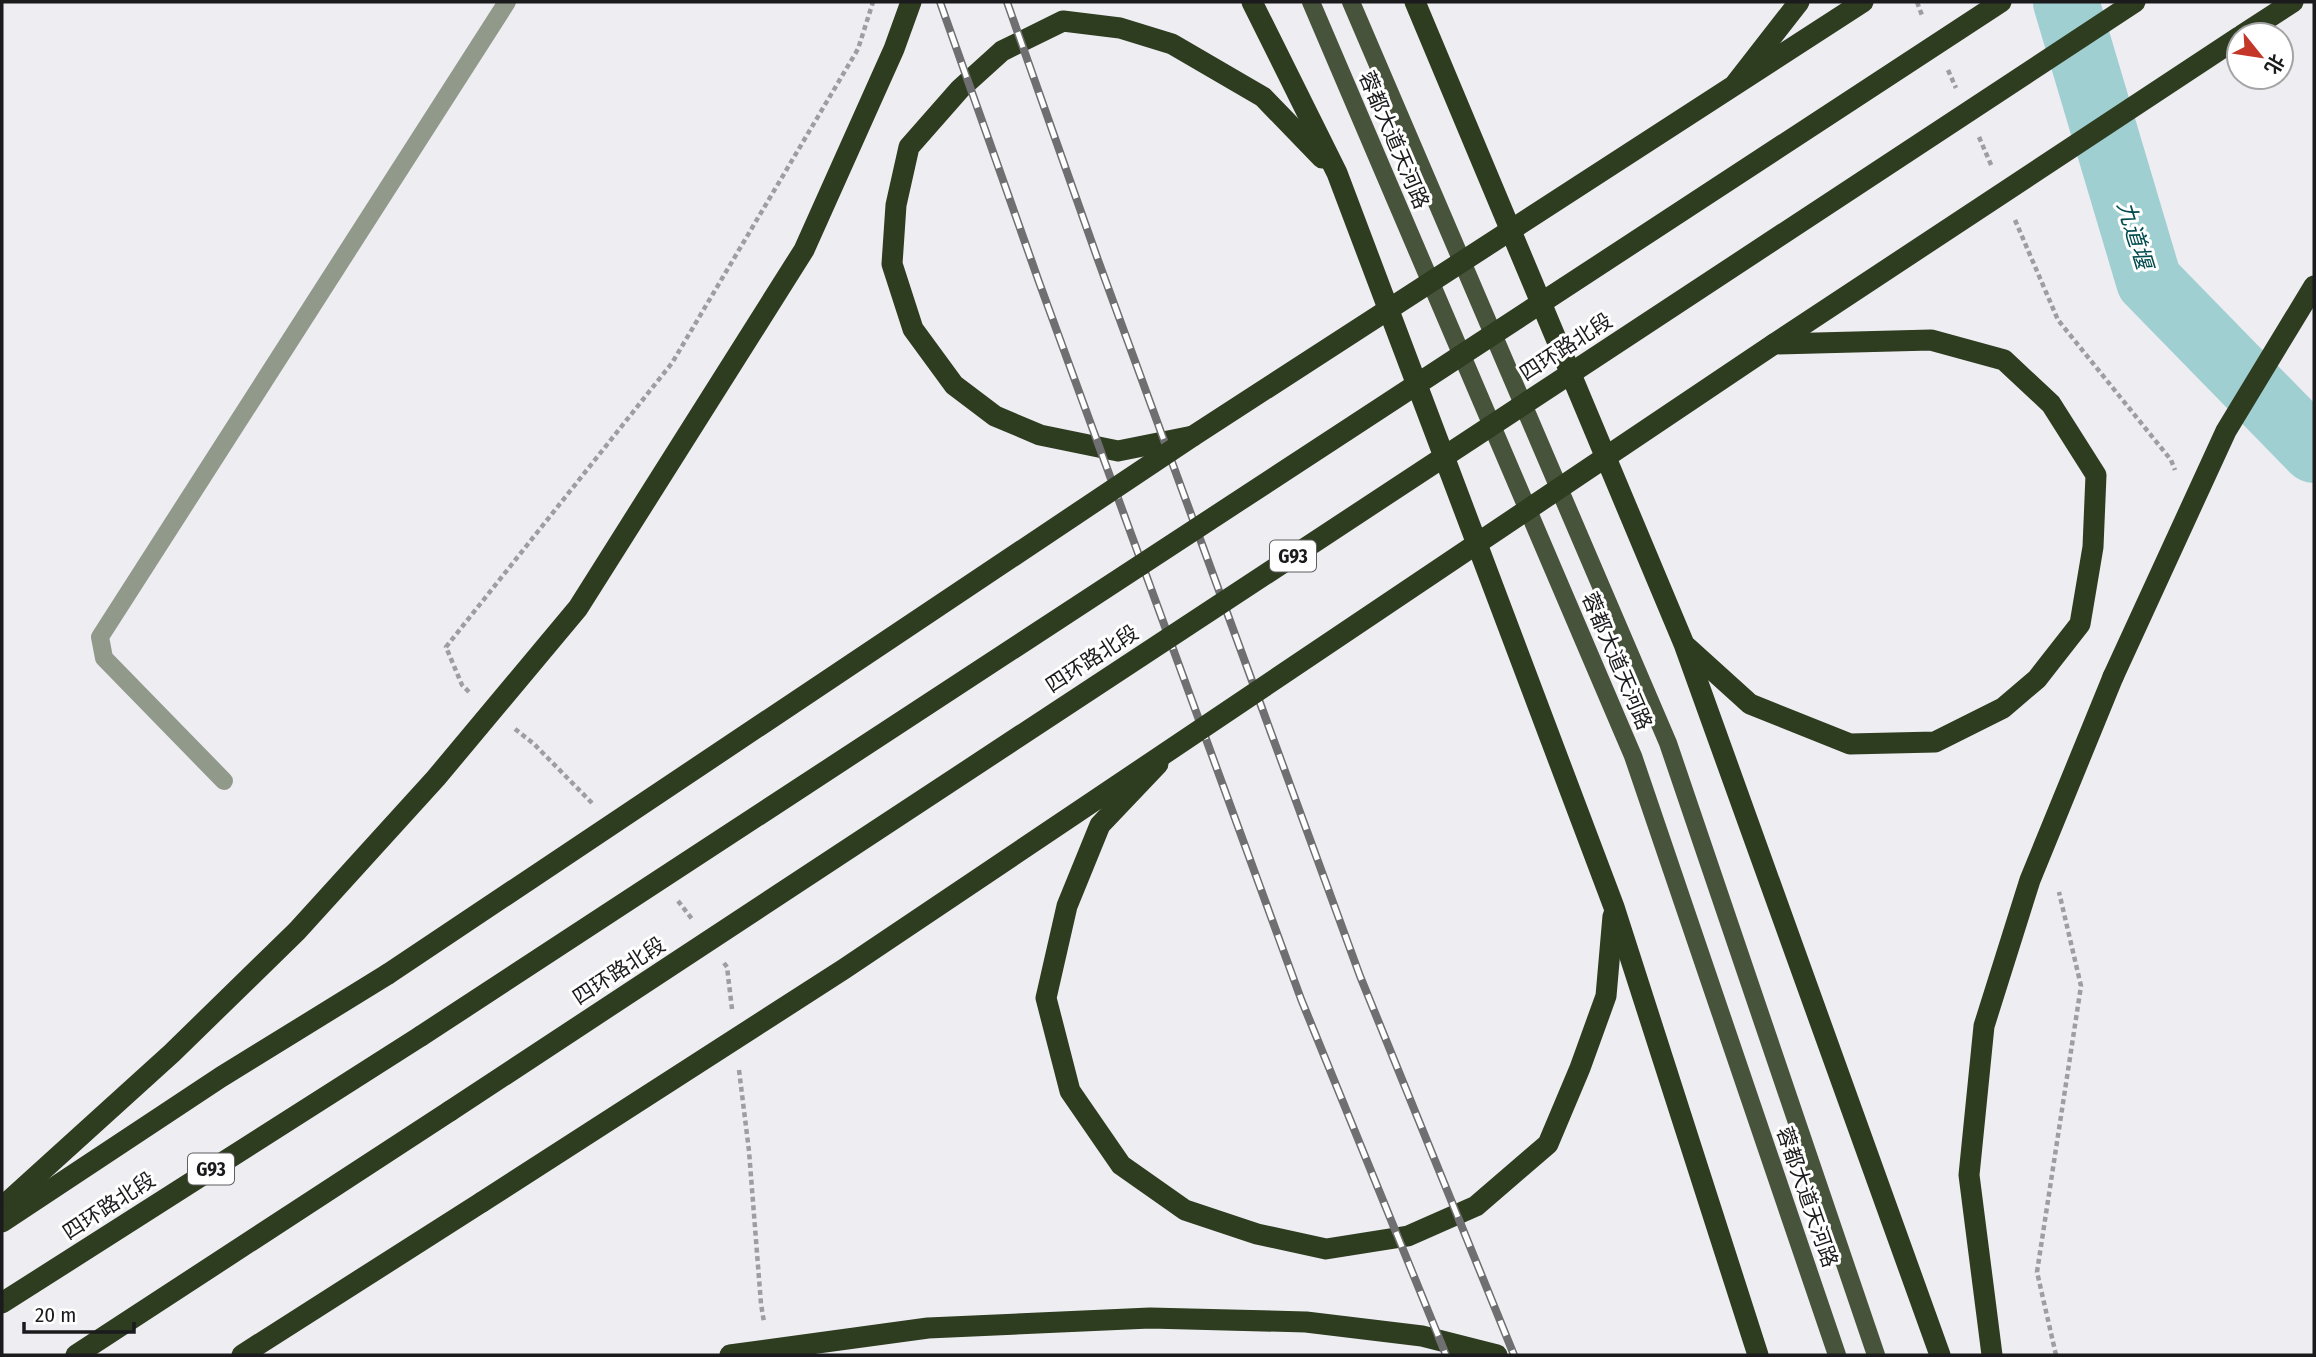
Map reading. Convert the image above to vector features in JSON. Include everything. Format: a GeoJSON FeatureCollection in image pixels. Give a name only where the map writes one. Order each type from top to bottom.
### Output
{"type":"FeatureCollection","features":[{"type":"Feature","properties":{"kind":"highway"},"geometry":{"type":"LineString","coordinates":[[2,1208],[172,1053],[297,931],[436,778],[578,608],[804,250],[894,49],[911,2]]}},
{"type":"Feature","properties":{"kind":"highway"},"geometry":{"type":"LineString","coordinates":[[1252,2],[1337,173],[1614,907],[1758,1355]]}},
{"type":"Feature","properties":{"kind":"highway"},"geometry":{"type":"LineString","coordinates":[[1415,2],[1684,644],[1940,1355]]}},
{"type":"Feature","properties":{"kind":"highway"},"geometry":{"type":"LineString","coordinates":[[1736,83],[1799,2]]}},
{"type":"Feature","properties":{"kind":"highway"},"geometry":{"type":"LineString","coordinates":[[2,1222],[221,1077],[388,974],[1193,436],[1863,2]]}},
{"type":"Feature","properties":{"kind":"highway","name":"四环路北段"},"geometry":{"type":"LineString","coordinates":[[2,1303],[421,1036],[2001,2]]}},
{"type":"Feature","properties":{"kind":"highway","name":"四环路北段"},"geometry":{"type":"LineString","coordinates":[[76,1355],[2135,2]]}},
{"type":"Feature","properties":{"kind":"highway"},"geometry":{"type":"LineString","coordinates":[[2264,21],[2293,2]]}},
{"type":"Feature","properties":{"kind":"highway"},"geometry":{"type":"LineString","coordinates":[[1193,436],[1118,451],[1040,435],[995,415],[954,385],[913,329],[892,264],[896,205],[909,147],[960,89],[1002,51],[1063,21],[1120,27],[1172,44],[1263,97],[1337,173]]}},
{"type":"Feature","properties":{"kind":"highway"},"geometry":{"type":"LineString","coordinates":[[242,1355],[844,969],[1774,344],[2225,47]]}},
{"type":"Feature","properties":{"kind":"highway"},"geometry":{"type":"LineString","coordinates":[[1992,1355],[1969,1175],[1984,1026],[2030,880],[2113,677],[2226,431],[2314,286]]}},
{"type":"Feature","properties":{"kind":"highway"},"geometry":{"type":"LineString","coordinates":[[1684,644],[1750,704],[1850,744],[1935,742],[2003,708],[2038,679],[2080,624],[2093,547],[2096,475],[2051,404],[2004,360],[1931,340],[1774,344]]}},
{"type":"Feature","properties":{"kind":"highway"},"geometry":{"type":"LineString","coordinates":[[1178,743],[1100,825],[1067,906],[1046,998],[1070,1091],[1121,1164],[1185,1210],[1257,1234],[1326,1249],[1408,1236],[1476,1206],[1548,1144],[1606,996],[1614,907]]}},
{"type":"Feature","properties":{"kind":"highway"},"geometry":{"type":"LineString","coordinates":[[730,1355],[928,1328],[1150,1318],[1306,1322],[1422,1336],[1497,1355]]}},
{"type":"Feature","properties":{"kind":"main road","name":"蓉都大道天河路"},"geometry":{"type":"LineString","coordinates":[[1311,2],[1633,756],[1837,1355]]}},
{"type":"Feature","properties":{"kind":"main road","name":"蓉都大道天河路"},"geometry":{"type":"LineString","coordinates":[[1351,2],[1668,743],[1876,1355]]}},
{"type":"Feature","properties":{"kind":"street"},"geometry":{"type":"LineString","coordinates":[[224,781],[104,657],[100,637],[506,2]]}},
{"type":"Feature","properties":{"kind":"path"},"geometry":{"type":"LineString","coordinates":[[473,695],[462,685],[446,647],[672,363],[858,49],[873,2]]}},
{"type":"Feature","properties":{"kind":"path"},"geometry":{"type":"LineString","coordinates":[[512,726],[534,744],[593,803]]}},
{"type":"Feature","properties":{"kind":"path"},"geometry":{"type":"LineString","coordinates":[[673,894],[696,925]]}},
{"type":"Feature","properties":{"kind":"path"},"geometry":{"type":"LineString","coordinates":[[720,957],[727,967],[733,1020]]}},
{"type":"Feature","properties":{"kind":"path"},"geometry":{"type":"LineString","coordinates":[[738,1059],[765,1325]]}},
{"type":"Feature","properties":{"kind":"waterway","name":"九道堰"},"geometry":{"type":"LineString","coordinates":[[2066,2],[2149,281],[2314,450]]}},
{"type":"Feature","properties":{"kind":"railway"},"geometry":{"type":"LineString","coordinates":[[940,2],[1039,282],[1301,999],[1446,1355]]}},
{"type":"Feature","properties":{"kind":"railway"},"geometry":{"type":"LineString","coordinates":[[1007,2],[1098,260],[1360,976],[1514,1355]]}}]}
